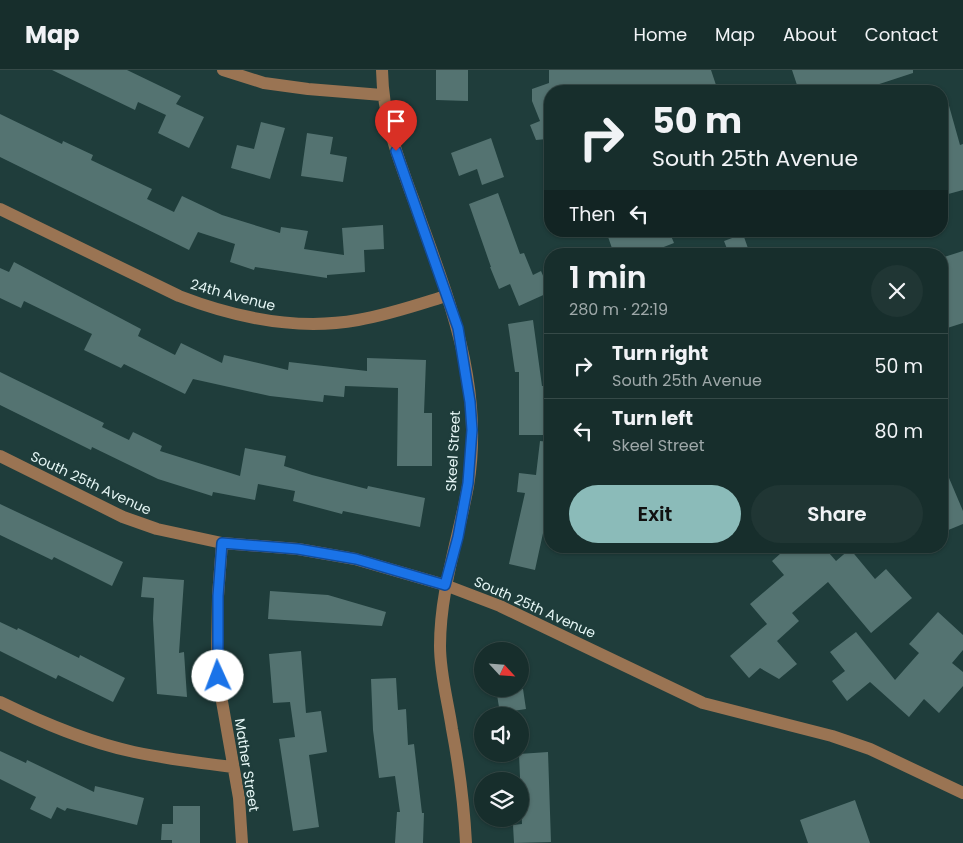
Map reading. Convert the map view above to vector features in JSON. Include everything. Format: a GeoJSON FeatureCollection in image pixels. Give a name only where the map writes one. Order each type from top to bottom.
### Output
{"type":"FeatureCollection","features":[{"type":"Feature","properties":{"kind":"street"},"geometry":{"type":"LineString","coordinates":[[223,70],[264,83],[308,89],[382,95]]}},
{"type":"Feature","properties":{"kind":"street","name":"Skeel Street"},"geometry":{"type":"LineString","coordinates":[[382,70],[382,95],[388,123],[400,165],[458,328],[470,402],[472,430],[468,483],[458,537],[445,585],[440,648],[458,761],[466,843]]}},
{"type":"Feature","properties":{"kind":"street","name":"24th Avenue"},"geometry":{"type":"LineString","coordinates":[[0,209],[178,296],[209,308],[253,318],[280,323],[331,324],[377,316],[446,296]]}},
{"type":"Feature","properties":{"kind":"street","name":"South 25th Avenue"},"geometry":{"type":"LineString","coordinates":[[0,456],[123,517],[157,529],[222,543],[298,549],[356,559],[445,585],[500,606],[703,703],[832,736],[870,749],[963,793]]}},
{"type":"Feature","properties":{"kind":"street","name":"Mather Street"},"geometry":{"type":"LineString","coordinates":[[222,543],[218,596],[217,662],[220,690],[239,798],[242,843]]}},
{"type":"Feature","properties":{"kind":"street"},"geometry":{"type":"LineString","coordinates":[[0,702],[28,716],[88,739],[124,749],[191,762],[233,767]]}},
{"type":"Feature","properties":{"kind":"building"},"geometry":{"type":"Polygon","coordinates":[[[52,70],[127,70],[181,96],[176,104],[204,117],[189,148],[158,133],[166,115],[138,102],[135,110],[52,70]]]}},
{"type":"Feature","properties":{"kind":"building"},"geometry":{"type":"Polygon","coordinates":[[[436,70],[468,70],[468,101],[436,100],[436,70]]]}},
{"type":"Feature","properties":{"kind":"building"},"geometry":{"type":"Polygon","coordinates":[[[549,70],[711,70],[716,85],[544,85],[544,139],[536,140],[530,125],[540,121],[532,101],[532,89],[549,83],[549,70]]]}},
{"type":"Feature","properties":{"kind":"building"},"geometry":{"type":"Polygon","coordinates":[[[792,70],[913,70],[913,73],[876,85],[797,85],[792,70]]]}},
{"type":"Feature","properties":{"kind":"building"},"geometry":{"type":"Polygon","coordinates":[[[948,102],[960,145],[963,144],[963,190],[948,194],[948,102]]]}},
{"type":"Feature","properties":{"kind":"building"},"geometry":{"type":"Polygon","coordinates":[[[0,114],[62,144],[63,141],[93,155],[91,160],[152,189],[147,199],[174,212],[182,196],[222,215],[280,233],[281,227],[308,231],[304,249],[344,255],[342,228],[383,225],[384,249],[364,250],[365,272],[327,275],[327,278],[255,267],[254,270],[230,262],[235,244],[198,232],[189,250],[0,157],[0,114]]]}},
{"type":"Feature","properties":{"kind":"building"},"geometry":{"type":"Polygon","coordinates":[[[261,122],[285,128],[270,179],[231,168],[237,145],[254,149],[261,122]]]}},
{"type":"Feature","properties":{"kind":"building"},"geometry":{"type":"Polygon","coordinates":[[[307,133],[333,137],[330,154],[347,157],[343,182],[301,176],[307,133]]]}},
{"type":"Feature","properties":{"kind":"building"},"geometry":{"type":"Polygon","coordinates":[[[491,138],[504,177],[482,185],[477,169],[459,176],[451,153],[491,138]]]}},
{"type":"Feature","properties":{"kind":"building"},"geometry":{"type":"Polygon","coordinates":[[[498,193],[520,254],[524,253],[533,275],[541,271],[544,278],[544,295],[519,306],[510,284],[499,289],[469,204],[498,193]]]}},
{"type":"Feature","properties":{"kind":"building"},"geometry":{"type":"Polygon","coordinates":[[[608,237],[672,237],[674,243],[661,248],[612,248],[608,237]]]}},
{"type":"Feature","properties":{"kind":"building"},"geometry":{"type":"Polygon","coordinates":[[[735,237],[744,237],[748,248],[727,248],[724,241],[735,237]]]}},
{"type":"Feature","properties":{"kind":"building"},"geometry":{"type":"Polygon","coordinates":[[[963,251],[963,323],[948,328],[948,256],[963,251]]]}},
{"type":"Feature","properties":{"kind":"building"},"geometry":{"type":"Polygon","coordinates":[[[14,262],[141,329],[138,336],[175,355],[181,343],[222,363],[224,355],[288,370],[289,362],[367,371],[367,358],[426,360],[424,413],[432,413],[432,466],[397,466],[398,388],[345,386],[344,397],[324,395],[323,402],[270,396],[193,379],[185,394],[124,364],[121,368],[84,350],[92,334],[24,301],[21,308],[0,298],[0,268],[9,272],[14,262]]]}},
{"type":"Feature","properties":{"kind":"building"},"geometry":{"type":"Polygon","coordinates":[[[533,320],[542,386],[544,386],[544,435],[519,435],[519,372],[515,372],[508,324],[533,320]]]}},
{"type":"Feature","properties":{"kind":"building"},"geometry":{"type":"Polygon","coordinates":[[[0,372],[104,423],[102,427],[129,440],[133,432],[162,446],[160,451],[240,476],[245,448],[286,456],[284,466],[312,475],[367,489],[368,486],[425,498],[420,527],[343,511],[342,514],[293,501],[295,491],[258,484],[255,500],[213,492],[212,496],[158,479],[92,447],[91,450],[0,405],[0,372]]]}},
{"type":"Feature","properties":{"kind":"building"},"geometry":{"type":"Polygon","coordinates":[[[540,441],[544,441],[544,529],[535,570],[509,564],[525,493],[517,492],[519,473],[536,475],[540,441]]]}},
{"type":"Feature","properties":{"kind":"building"},"geometry":{"type":"Polygon","coordinates":[[[948,476],[963,511],[963,524],[948,530],[948,476]]]}},
{"type":"Feature","properties":{"kind":"building"},"geometry":{"type":"Polygon","coordinates":[[[0,504],[123,562],[112,586],[54,557],[52,560],[0,535],[0,504]]]}},
{"type":"Feature","properties":{"kind":"building"},"geometry":{"type":"Polygon","coordinates":[[[781,553],[829,553],[836,561],[845,553],[853,553],[875,579],[886,569],[912,598],[871,633],[828,582],[792,613],[799,621],[777,641],[797,664],[779,679],[760,668],[749,678],[730,656],[767,624],[750,604],[784,575],[772,561],[781,553]]]}},
{"type":"Feature","properties":{"kind":"building"},"geometry":{"type":"Polygon","coordinates":[[[143,577],[184,580],[179,653],[184,652],[187,697],[157,694],[153,619],[154,598],[141,597],[143,577]]]}},
{"type":"Feature","properties":{"kind":"building"},"geometry":{"type":"Polygon","coordinates":[[[270,591],[328,595],[386,612],[382,626],[268,619],[270,591]]]}},
{"type":"Feature","properties":{"kind":"building"},"geometry":{"type":"Polygon","coordinates":[[[938,612],[963,635],[963,650],[952,663],[963,672],[963,686],[939,713],[924,699],[909,717],[870,682],[847,701],[832,681],[845,671],[830,652],[856,632],[895,680],[919,653],[909,644],[938,612]]]}},
{"type":"Feature","properties":{"kind":"building"},"geometry":{"type":"Polygon","coordinates":[[[0,622],[17,630],[18,628],[79,658],[80,655],[125,678],[113,702],[58,675],[56,679],[0,651],[0,622]]]}},
{"type":"Feature","properties":{"kind":"building"},"geometry":{"type":"Polygon","coordinates":[[[301,651],[306,713],[321,711],[327,752],[309,755],[319,827],[293,831],[279,739],[295,737],[290,702],[273,703],[269,654],[301,651]]]}},
{"type":"Feature","properties":{"kind":"building"},"geometry":{"type":"Polygon","coordinates":[[[396,678],[398,710],[406,709],[408,745],[414,744],[422,813],[424,813],[423,843],[395,843],[397,812],[400,812],[395,776],[379,778],[373,730],[371,679],[396,678]]]}},
{"type":"Feature","properties":{"kind":"building"},"geometry":{"type":"Polygon","coordinates":[[[498,698],[524,698],[526,707],[499,707],[498,698]]]}},
{"type":"Feature","properties":{"kind":"building"},"geometry":{"type":"Polygon","coordinates":[[[0,751],[26,763],[27,760],[94,792],[95,786],[144,798],[137,825],[67,808],[65,811],[57,807],[51,819],[30,809],[36,797],[0,779],[0,751]]]}},
{"type":"Feature","properties":{"kind":"building"},"geometry":{"type":"Polygon","coordinates":[[[548,752],[551,842],[514,843],[513,827],[529,827],[529,772],[520,772],[519,762],[529,762],[529,753],[548,752]]]}},
{"type":"Feature","properties":{"kind":"building"},"geometry":{"type":"Polygon","coordinates":[[[855,800],[870,843],[808,843],[800,820],[855,800]]]}},
{"type":"Feature","properties":{"kind":"building"},"geometry":{"type":"Polygon","coordinates":[[[173,806],[200,806],[200,843],[172,843],[172,840],[161,840],[162,824],[173,824],[173,806]]]}},
{"type":"Feature","properties":{"kind":"route"},"geometry":{"type":"LineString","coordinates":[[218,676],[218,596],[222,543],[298,549],[356,559],[445,585],[458,537],[468,483],[472,430],[467,375],[458,328],[396,151]]}}]}
